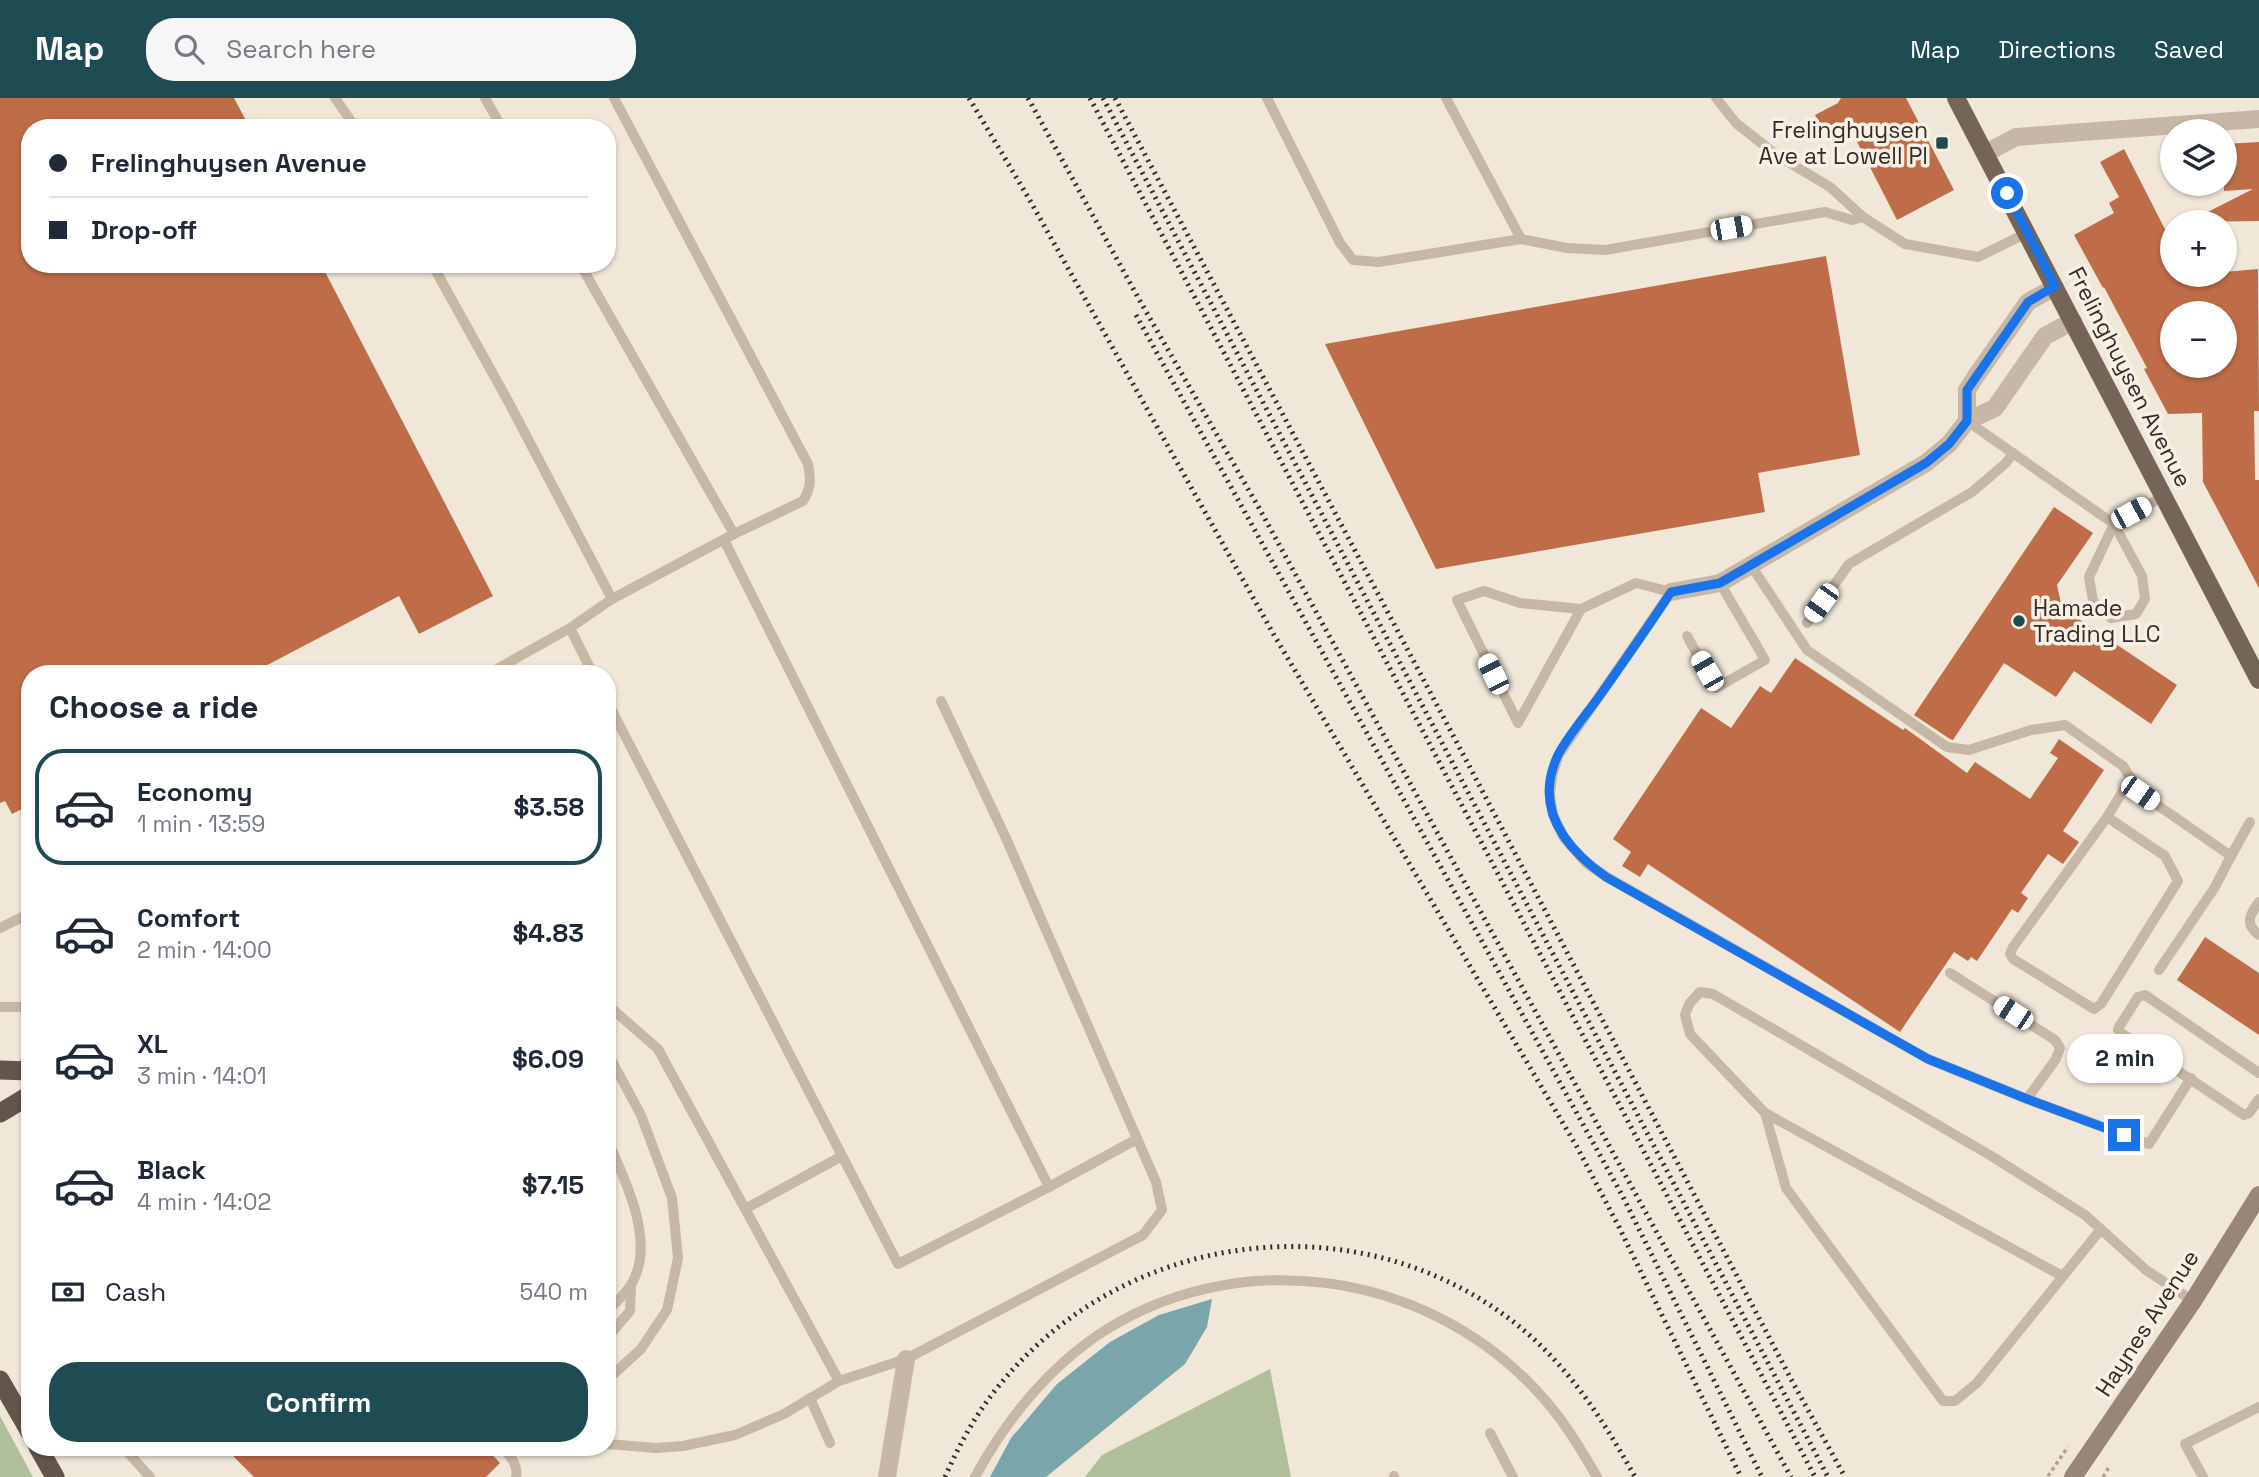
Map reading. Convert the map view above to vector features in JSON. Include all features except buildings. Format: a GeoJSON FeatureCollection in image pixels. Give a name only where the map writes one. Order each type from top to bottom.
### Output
{"type":"FeatureCollection","features":[{"type":"Feature","properties":{"kind":"highway"},"geometry":{"type":"LineString","coordinates":[[0,1070],[21,1071]]}},
{"type":"Feature","properties":{"kind":"highway"},"geometry":{"type":"LineString","coordinates":[[0,1114],[21,1101]]}},
{"type":"Feature","properties":{"kind":"highway"},"geometry":{"type":"LineString","coordinates":[[0,1371],[15,1406]]}},
{"type":"Feature","properties":{"kind":"highway"},"geometry":{"type":"LineString","coordinates":[[0,1380],[21,1417]]}},
{"type":"Feature","properties":{"kind":"highway"},"geometry":{"type":"LineString","coordinates":[[43,1456],[55,1477]]}},
{"type":"Feature","properties":{"kind":"main road","name":"Frelinghuysen Avenue"},"geometry":{"type":"LineString","coordinates":[[1956,98],[2259,680]]}},
{"type":"Feature","properties":{"kind":"main road","name":"Haynes Avenue"},"geometry":{"type":"LineString","coordinates":[[2074,1477],[2253,1213],[2259,1195]]}},
{"type":"Feature","properties":{"kind":"street"},"geometry":{"type":"LineString","coordinates":[[1986,153],[2016,137],[2259,119]]}},
{"type":"Feature","properties":{"kind":"street"},"geometry":{"type":"LineString","coordinates":[[1967,421],[1967,390],[2028,302],[2055,286]]}},
{"type":"Feature","properties":{"kind":"street"},"geometry":{"type":"LineString","coordinates":[[1671,592],[1720,583],[1926,463],[1949,444],[1967,421],[1995,408],[2045,336],[2073,321]]}},
{"type":"Feature","properties":{"kind":"street"},"geometry":{"type":"LineString","coordinates":[[887,1477],[906,1359]]}},
{"type":"Feature","properties":{"kind":"lane"},"geometry":{"type":"LineString","coordinates":[[335,98],[350,119]]}},
{"type":"Feature","properties":{"kind":"lane"},"geometry":{"type":"LineString","coordinates":[[485,98],[497,119]]}},
{"type":"Feature","properties":{"kind":"lane"},"geometry":{"type":"LineString","coordinates":[[504,665],[570,628],[612,599],[803,501],[809,491],[811,480],[808,464],[614,98]]}},
{"type":"Feature","properties":{"kind":"lane"},"geometry":{"type":"LineString","coordinates":[[1267,98],[1340,243],[1353,260],[1379,262],[1521,239],[1567,248],[1605,250],[1825,212],[1852,220],[1863,217]]}},
{"type":"Feature","properties":{"kind":"lane"},"geometry":{"type":"LineString","coordinates":[[1446,98],[1521,239]]}},
{"type":"Feature","properties":{"kind":"lane"},"geometry":{"type":"LineString","coordinates":[[1716,98],[1736,123],[1775,154],[1830,187],[1863,217],[1905,244],[1978,257],[2027,233]]}},
{"type":"Feature","properties":{"kind":"lane"},"geometry":{"type":"LineString","coordinates":[[437,273],[612,599]]}},
{"type":"Feature","properties":{"kind":"lane"},"geometry":{"type":"LineString","coordinates":[[585,273],[729,537],[1049,1187]]}},
{"type":"Feature","properties":{"kind":"lane"},"geometry":{"type":"LineString","coordinates":[[1967,421],[2114,524],[2142,576],[2145,599],[2136,614],[2111,618],[2093,601],[2089,577],[2114,524],[2164,496]]}},
{"type":"Feature","properties":{"kind":"lane"},"geometry":{"type":"LineString","coordinates":[[1807,623],[1849,564],[1972,492],[2006,463],[2013,453]]}},
{"type":"Feature","properties":{"kind":"lane"},"geometry":{"type":"LineString","coordinates":[[1750,564],[1807,650],[1947,747],[1969,750],[2031,730],[2065,725],[2123,765],[2140,793],[2231,856]]}},
{"type":"Feature","properties":{"kind":"lane"},"geometry":{"type":"LineString","coordinates":[[1581,609],[1518,723],[1457,600],[1484,590],[1520,603],[1581,609],[1636,583],[1671,592],[1558,756],[1550,794],[1553,815],[1564,838],[1586,863],[1606,877],[1928,1059],[2149,1144],[2191,1078]]}},
{"type":"Feature","properties":{"kind":"lane"},"geometry":{"type":"LineString","coordinates":[[1687,636],[1716,688],[1765,660],[1720,583]]}},
{"type":"Feature","properties":{"kind":"lane"},"geometry":{"type":"LineString","coordinates":[[570,628],[588,665]]}},
{"type":"Feature","properties":{"kind":"lane"},"geometry":{"type":"LineString","coordinates":[[616,1445],[656,1448],[709,1442],[784,1414],[839,1381],[906,1359],[1143,1235],[1162,1210],[1156,1182],[1005,836],[941,701]]}},
{"type":"Feature","properties":{"kind":"lane"},"geometry":{"type":"LineString","coordinates":[[616,718],[898,1264],[1137,1139]]}},
{"type":"Feature","properties":{"kind":"lane"},"geometry":{"type":"LineString","coordinates":[[2107,817],[2165,856],[2178,881],[2101,1004],[2094,1009],[2013,960],[2010,954],[2012,947],[2107,817],[2131,778]]}},
{"type":"Feature","properties":{"kind":"lane"},"geometry":{"type":"LineString","coordinates":[[2159,970],[2215,887],[2250,822]]}},
{"type":"Feature","properties":{"kind":"lane"},"geometry":{"type":"LineString","coordinates":[[2259,902],[2250,915],[2249,923],[2252,930],[2259,935]]}},
{"type":"Feature","properties":{"kind":"lane"},"geometry":{"type":"LineString","coordinates":[[0,928],[21,918]]}},
{"type":"Feature","properties":{"kind":"lane"},"geometry":{"type":"LineString","coordinates":[[1950,973],[2055,1040],[2060,1048],[2056,1059],[2027,1099]]}},
{"type":"Feature","properties":{"kind":"lane"},"geometry":{"type":"LineString","coordinates":[[2062,1276],[1765,1113],[1690,1034],[1685,1015],[1689,1004],[1700,992],[1713,994],[1993,1157],[2085,1215],[2146,1270],[2193,1301]]}},
{"type":"Feature","properties":{"kind":"lane"},"geometry":{"type":"LineString","coordinates":[[2259,1073],[2145,995],[2141,995],[2118,1030],[2244,1115],[2249,1113],[2259,1098]]}},
{"type":"Feature","properties":{"kind":"lane"},"geometry":{"type":"LineString","coordinates":[[616,1012],[658,1049],[839,1381]]}},
{"type":"Feature","properties":{"kind":"lane"},"geometry":{"type":"LineString","coordinates":[[616,1068],[642,1115],[672,1198],[678,1258],[667,1310],[641,1349],[616,1372]]}},
{"type":"Feature","properties":{"kind":"lane"},"geometry":{"type":"LineString","coordinates":[[1765,1113],[1786,1188],[1943,1401],[1955,1401],[1978,1383],[2101,1228]]}},
{"type":"Feature","properties":{"kind":"lane"},"geometry":{"type":"LineString","coordinates":[[746,1209],[842,1156]]}},
{"type":"Feature","properties":{"kind":"lane"},"geometry":{"type":"LineString","coordinates":[[616,1159],[628,1186],[639,1231],[640,1258],[631,1285],[630,1311],[616,1327]]}},
{"type":"Feature","properties":{"kind":"lane"},"geometry":{"type":"LineString","coordinates":[[975,1477],[995,1443],[1027,1399],[1066,1361],[1103,1333],[1160,1303],[1191,1292],[1239,1282],[1287,1279],[1332,1283],[1391,1297],[1430,1313],[1471,1336],[1507,1363],[1538,1392],[1568,1430],[1597,1477]]}},
{"type":"Feature","properties":{"kind":"lane"},"geometry":{"type":"LineString","coordinates":[[616,1302],[631,1285]]}},
{"type":"Feature","properties":{"kind":"lane"},"geometry":{"type":"LineString","coordinates":[[810,1398],[830,1443]]}},
{"type":"Feature","properties":{"kind":"lane"},"geometry":{"type":"LineString","coordinates":[[2203,1477],[2185,1444],[2259,1407]]}},
{"type":"Feature","properties":{"kind":"lane"},"geometry":{"type":"LineString","coordinates":[[1490,1433],[1513,1477]]}},
{"type":"Feature","properties":{"kind":"lane"},"geometry":{"type":"LineString","coordinates":[[131,1456],[150,1477]]}},
{"type":"Feature","properties":{"kind":"lane"},"geometry":{"type":"LineString","coordinates":[[510,1456],[517,1472],[516,1477]]}},
{"type":"Feature","properties":{"kind":"path"},"geometry":{"type":"LineString","coordinates":[[2048,1476],[2067,1447]]}},
{"type":"Feature","properties":{"kind":"path"},"geometry":{"type":"LineString","coordinates":[[2103,1477],[2109,1467]]}},
{"type":"Feature","properties":{"kind":"green space"},"geometry":{"type":"Polygon","coordinates":[[[1270,1369],[1291,1477],[1085,1477],[1102,1455],[1270,1369]]]}},
{"type":"Feature","properties":{"kind":"green space"},"geometry":{"type":"Polygon","coordinates":[[[0,1416],[33,1477],[0,1477],[0,1416]]]}},
{"type":"Feature","properties":{"kind":"water"},"geometry":{"type":"Polygon","coordinates":[[[1212,1299],[1207,1327],[1185,1364],[1046,1477],[990,1477],[1011,1438],[1057,1384],[1110,1342],[1159,1315],[1212,1299]]]}},
{"type":"Feature","properties":{"kind":"railway"},"geometry":{"type":"LineString","coordinates":[[969,98],[1028,197],[1274,635],[1577,1147],[1741,1477]]}},
{"type":"Feature","properties":{"kind":"railway"},"geometry":{"type":"LineString","coordinates":[[1028,98],[1259,508],[1791,1477]]}},
{"type":"Feature","properties":{"kind":"railway"},"geometry":{"type":"LineString","coordinates":[[1090,98],[1815,1477]]}},
{"type":"Feature","properties":{"kind":"railway"},"geometry":{"type":"LineString","coordinates":[[1103,98],[1828,1477]]}},
{"type":"Feature","properties":{"kind":"railway"},"geometry":{"type":"LineString","coordinates":[[1115,98],[1845,1477]]}},
{"type":"Feature","properties":{"kind":"railway"},"geometry":{"type":"LineString","coordinates":[[1136,315],[1622,1195],[1762,1477]]}},
{"type":"Feature","properties":{"kind":"railway"},"geometry":{"type":"LineString","coordinates":[[945,1477],[970,1427],[1002,1382],[1053,1331],[1111,1292],[1175,1265],[1242,1250],[1311,1247],[1379,1257],[1445,1280],[1507,1317],[1564,1370],[1609,1432],[1635,1477]]}},
{"type":"Feature","properties":{"kind":"place","name":"Frelinghuysen Ave at Lowell Pl"},"geometry":{"type":"Point","coordinates":[1942,143]}},
{"type":"Feature","properties":{"kind":"place","name":"Hamade Trading LLC"},"geometry":{"type":"Point","coordinates":[2019,621]}},
{"type":"Feature","properties":{"kind":"route"},"geometry":{"type":"LineString","coordinates":[[2007,193],[2055,286],[2028,302],[1976,376],[1967,390],[1967,421],[1949,444],[1926,463],[1720,583],[1671,592],[1558,756],[1550,794],[1553,815],[1564,838],[1586,863],[1606,877],[1928,1059],[2124,1135]]}}]}
